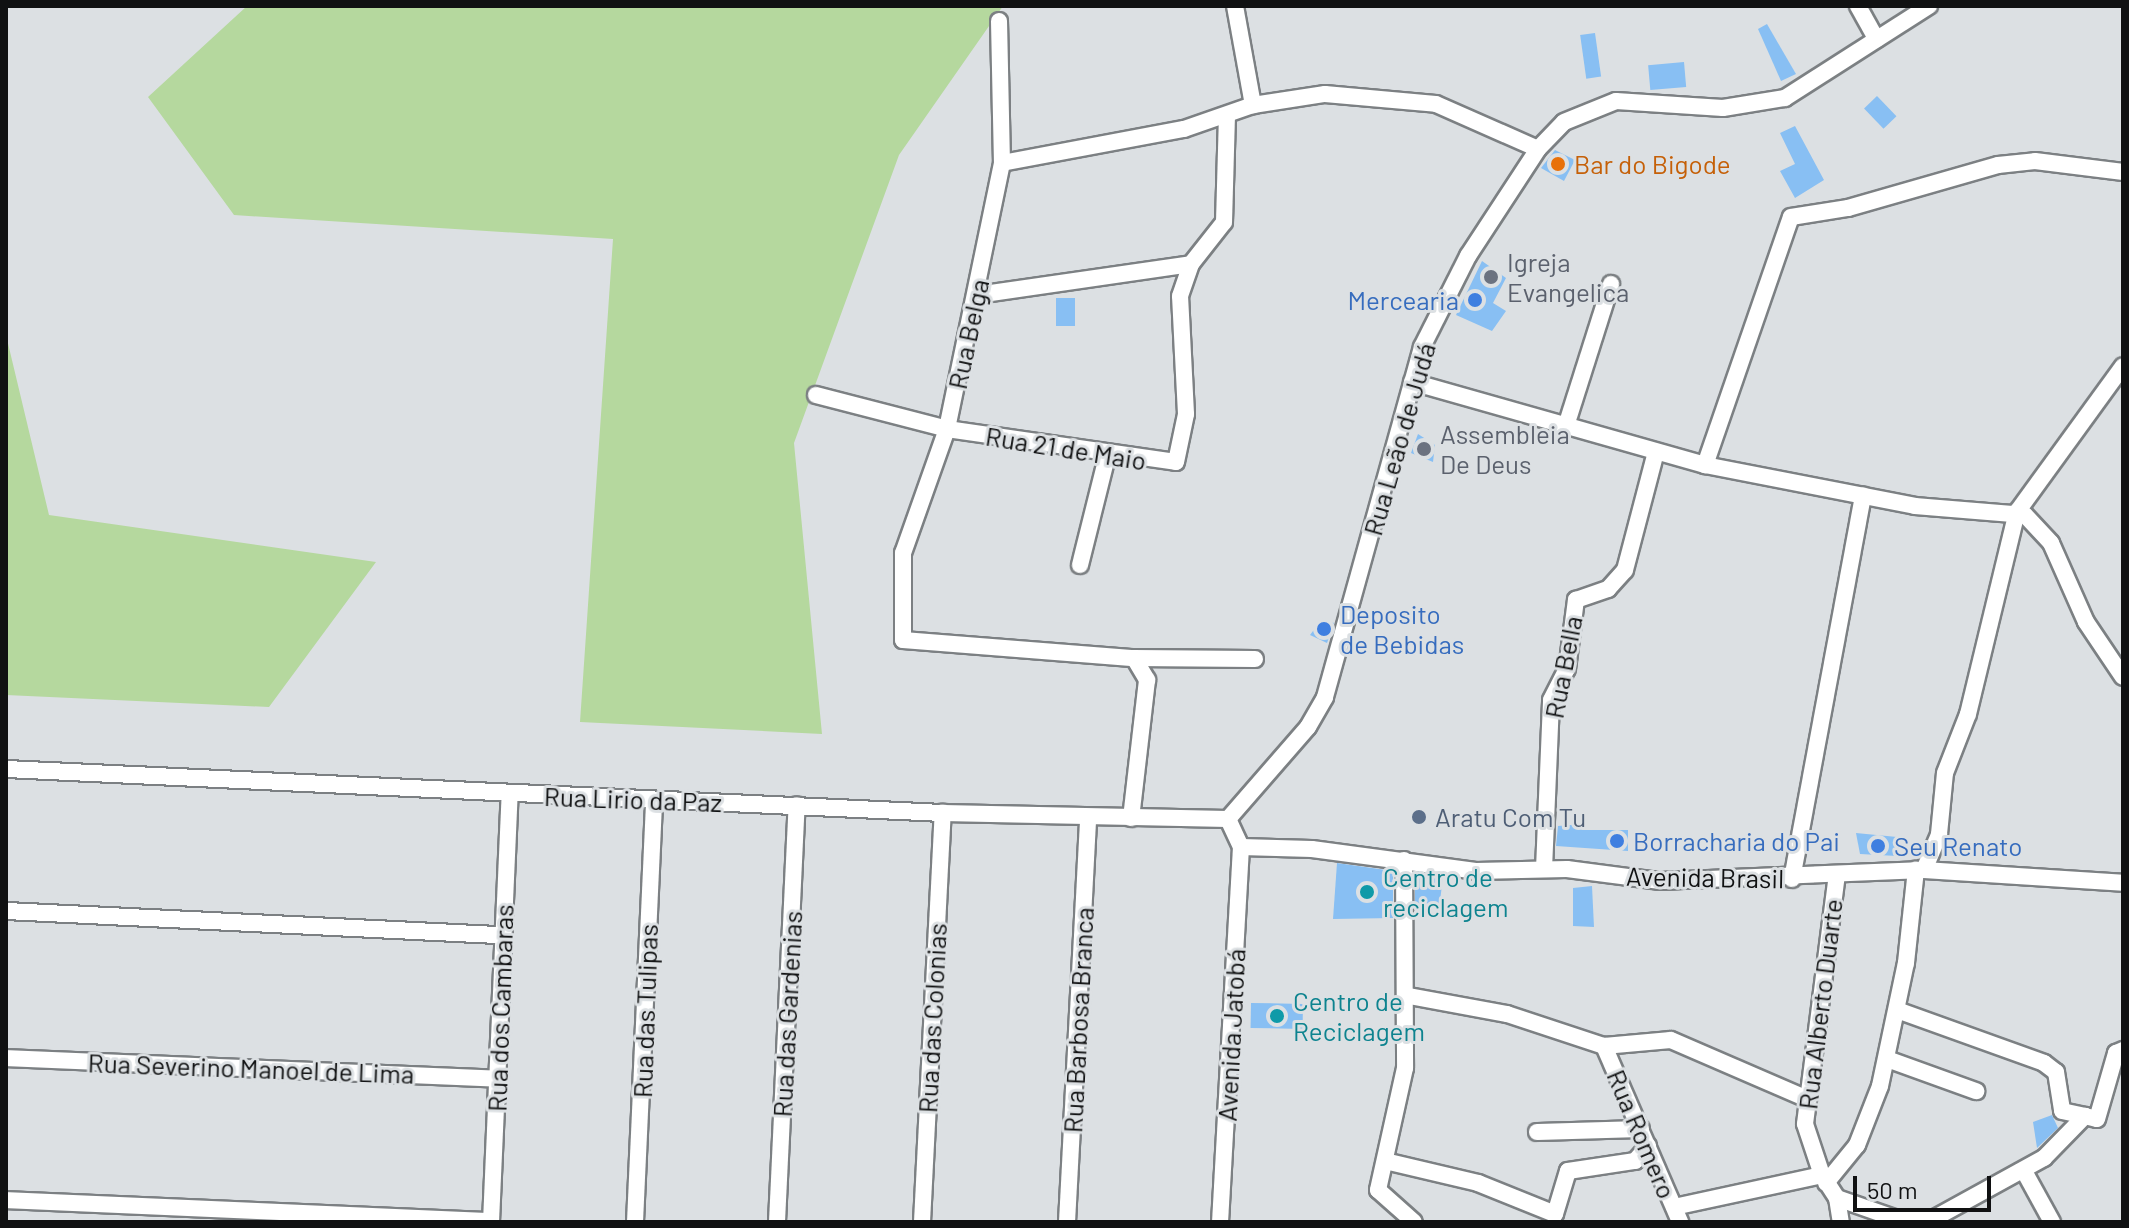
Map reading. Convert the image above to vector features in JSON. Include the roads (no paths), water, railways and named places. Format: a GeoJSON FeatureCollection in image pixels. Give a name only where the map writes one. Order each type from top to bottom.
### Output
{"type":"FeatureCollection","features":[{"type":"Feature","properties":{"kind":"street"},"geometry":{"type":"LineString","coordinates":[[1235,6],[1253,105]]}},
{"type":"Feature","properties":{"kind":"street"},"geometry":{"type":"LineString","coordinates":[[1858,6],[1876,39]]}},
{"type":"Feature","properties":{"kind":"street","name":"Rua Leão de Judá"},"geometry":{"type":"LineString","coordinates":[[1228,819],[1283,759],[1325,697],[1412,382],[1436,314],[1538,149],[1564,122],[1616,101],[1723,108],[1785,98],[1929,6]]}},
{"type":"Feature","properties":{"kind":"street","name":"Rua Belga"},"geometry":{"type":"LineString","coordinates":[[999,21],[1002,163],[947,429],[903,553],[903,640],[1134,658]]}},
{"type":"Feature","properties":{"kind":"street"},"geometry":{"type":"LineString","coordinates":[[1002,163],[1227,116],[1253,105],[1325,94],[1425,102],[1471,116],[1538,149]]}},
{"type":"Feature","properties":{"kind":"street"},"geometry":{"type":"LineString","coordinates":[[977,295],[1191,264],[1224,222],[1227,116]]}},
{"type":"Feature","properties":{"kind":"street"},"geometry":{"type":"LineString","coordinates":[[1705,465],[1791,217],[1848,208],[1998,165],[2035,161],[2123,172]]}},
{"type":"Feature","properties":{"kind":"street","name":"Rua 21 de Maio"},"geometry":{"type":"LineString","coordinates":[[816,395],[947,429],[1107,457],[1168,464],[1180,454],[1186,400],[1180,296],[1191,264]]}},
{"type":"Feature","properties":{"kind":"street"},"geometry":{"type":"LineString","coordinates":[[1566,426],[1611,284]]}},
{"type":"Feature","properties":{"kind":"street"},"geometry":{"type":"LineString","coordinates":[[1677,1215],[1824,1179],[1857,1145],[1887,1059],[1920,870],[1939,834],[1945,773],[1972,699],[2021,513],[2123,366]]}},
{"type":"Feature","properties":{"kind":"street"},"geometry":{"type":"LineString","coordinates":[[1412,382],[1705,465],[1959,511],[2021,513],[2051,543],[2086,622],[2123,677]]}},
{"type":"Feature","properties":{"kind":"street","name":"Rua Bella"},"geometry":{"type":"LineString","coordinates":[[1544,869],[1551,700],[1567,669],[1576,600],[1619,581],[1656,452]]}},
{"type":"Feature","properties":{"kind":"street"},"geometry":{"type":"LineString","coordinates":[[1080,565],[1107,457]]}},
{"type":"Feature","properties":{"kind":"street"},"geometry":{"type":"LineString","coordinates":[[1792,879],[1863,496]]}},
{"type":"Feature","properties":{"kind":"street"},"geometry":{"type":"LineString","coordinates":[[1134,658],[1255,659]]}},
{"type":"Feature","properties":{"kind":"street"},"geometry":{"type":"LineString","coordinates":[[1131,818],[1147,680],[1134,658]]}},
{"type":"Feature","properties":{"kind":"street","name":"Rua Lirio da Paz"},"geometry":{"type":"LineString","coordinates":[[6,769],[943,813],[1228,819]]}},
{"type":"Feature","properties":{"kind":"street","name":"Rua dos Cambaras"},"geometry":{"type":"LineString","coordinates":[[491,1222],[510,794]]}},
{"type":"Feature","properties":{"kind":"street","name":"Rua das Tulipas"},"geometry":{"type":"LineString","coordinates":[[635,1222],[654,800]]}},
{"type":"Feature","properties":{"kind":"street","name":"Rua das Gardenias"},"geometry":{"type":"LineString","coordinates":[[777,1222],[797,805]]}},
{"type":"Feature","properties":{"kind":"street","name":"Rua das Colonias"},"geometry":{"type":"LineString","coordinates":[[922,1222],[943,813]]}},
{"type":"Feature","properties":{"kind":"street","name":"Rua Barbosa Branca"},"geometry":{"type":"LineString","coordinates":[[1067,1222],[1088,818]]}},
{"type":"Feature","properties":{"kind":"street"},"geometry":{"type":"LineString","coordinates":[[1228,819],[1241,847]]}},
{"type":"Feature","properties":{"kind":"street","name":"Avenida Brasil"},"geometry":{"type":"LineString","coordinates":[[1241,847],[1404,860],[1476,871],[1544,869],[1660,881],[1792,879],[1920,870],[2123,883]]}},
{"type":"Feature","properties":{"kind":"street","name":"Avenida Jatobá"},"geometry":{"type":"LineString","coordinates":[[1220,1222],[1241,847]]}},
{"type":"Feature","properties":{"kind":"street"},"geometry":{"type":"LineString","coordinates":[[1404,860],[1409,996],[1405,1068],[1380,1196],[1414,1222]]}},
{"type":"Feature","properties":{"kind":"street","name":"Rua Alberto Duarte"},"geometry":{"type":"LineString","coordinates":[[1837,874],[1805,1098],[1805,1124],[1824,1179],[1837,1198],[1841,1222]]}},
{"type":"Feature","properties":{"kind":"street"},"geometry":{"type":"LineString","coordinates":[[6,911],[502,935]]}},
{"type":"Feature","properties":{"kind":"street"},"geometry":{"type":"LineString","coordinates":[[1409,996],[1507,1014],[1604,1046],[1671,1040],[1805,1098]]}},
{"type":"Feature","properties":{"kind":"street"},"geometry":{"type":"LineString","coordinates":[[1897,1010],[2044,1063],[2056,1072],[2062,1111],[2097,1119],[2116,1053],[2123,1050]]}},
{"type":"Feature","properties":{"kind":"street","name":"Rua Romero"},"geometry":{"type":"LineString","coordinates":[[1604,1046],[1677,1215]]}},
{"type":"Feature","properties":{"kind":"street","name":"Rua Severino Manoel de Lima"},"geometry":{"type":"LineString","coordinates":[[6,1058],[497,1079]]}},
{"type":"Feature","properties":{"kind":"street"},"geometry":{"type":"LineString","coordinates":[[1887,1059],[1976,1091]]}},
{"type":"Feature","properties":{"kind":"street"},"geometry":{"type":"LineString","coordinates":[[1837,1198],[1897,1219],[1933,1219],[2024,1171],[2085,1116]]}},
{"type":"Feature","properties":{"kind":"street"},"geometry":{"type":"LineString","coordinates":[[1537,1132],[1641,1129]]}},
{"type":"Feature","properties":{"kind":"street"},"geometry":{"type":"LineString","coordinates":[[1385,1161],[1478,1183],[1555,1214],[1568,1171],[1635,1161],[1648,1146]]}},
{"type":"Feature","properties":{"kind":"street"},"geometry":{"type":"LineString","coordinates":[[2024,1171],[2052,1222]]}},
{"type":"Feature","properties":{"kind":"street"},"geometry":{"type":"LineString","coordinates":[[6,1200],[491,1222]]}},
{"type":"Feature","properties":{"kind":"street"},"geometry":{"type":"LineString","coordinates":[[253,1213],[272,1222]]}},
{"type":"Feature","properties":{"kind":"place","name":"Bar do Bigode"},"geometry":{"type":"Point","coordinates":[1558,164]}},
{"type":"Feature","properties":{"kind":"place","name":"Igreja Evangelica"},"geometry":{"type":"Point","coordinates":[1491,277]}},
{"type":"Feature","properties":{"kind":"place","name":"Mercearia"},"geometry":{"type":"Point","coordinates":[1475,300]}},
{"type":"Feature","properties":{"kind":"place","name":"Assembleia De Deus"},"geometry":{"type":"Point","coordinates":[1424,449]}},
{"type":"Feature","properties":{"kind":"place","name":"Deposito de Bebidas"},"geometry":{"type":"Point","coordinates":[1324,629]}},
{"type":"Feature","properties":{"kind":"place","name":"Aratu Com Tu"},"geometry":{"type":"Point","coordinates":[1419,817]}},
{"type":"Feature","properties":{"kind":"place","name":"Borracharia do Pai"},"geometry":{"type":"Point","coordinates":[1617,841]}},
{"type":"Feature","properties":{"kind":"place","name":"Seu Renato"},"geometry":{"type":"Point","coordinates":[1878,846]}},
{"type":"Feature","properties":{"kind":"place","name":"Centro de reciclagem"},"geometry":{"type":"Point","coordinates":[1367,892]}},
{"type":"Feature","properties":{"kind":"place","name":"Centro de Reciclagem"},"geometry":{"type":"Point","coordinates":[1277,1016]}}]}
